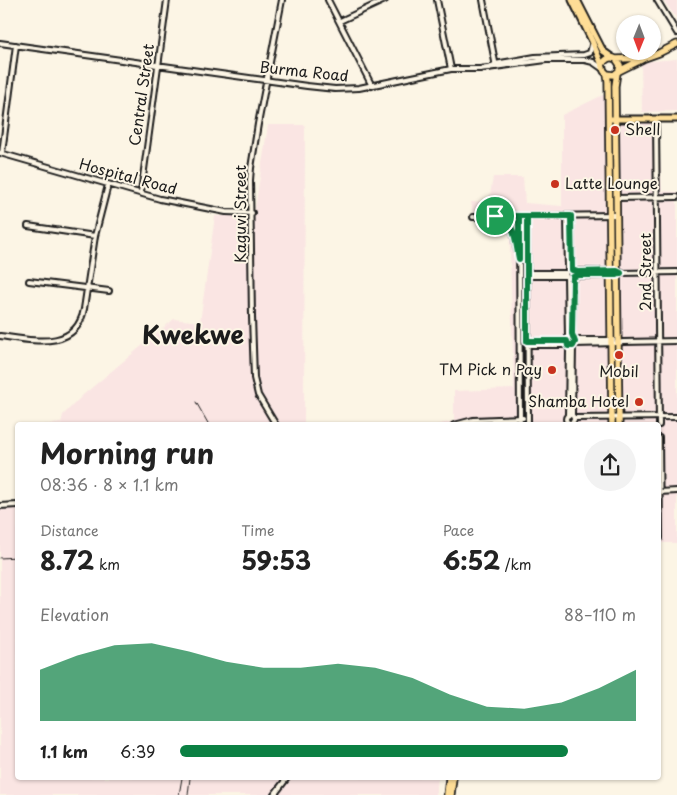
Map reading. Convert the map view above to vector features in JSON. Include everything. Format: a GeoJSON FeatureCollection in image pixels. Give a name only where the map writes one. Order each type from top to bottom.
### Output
{"type":"FeatureCollection","features":[{"type":"Feature","properties":{"kind":"highway"},"geometry":{"type":"LineString","coordinates":[[661,52],[677,44]]}},
{"type":"Feature","properties":{"kind":"highway"},"geometry":{"type":"LineString","coordinates":[[612,120],[608,81],[604,69],[606,59],[615,58],[620,65],[615,86],[612,120],[616,342],[615,417],[613,422]]}},
{"type":"Feature","properties":{"kind":"highway"},"geometry":{"type":"LineString","coordinates":[[604,69],[614,75],[641,60]]}},
{"type":"Feature","properties":{"kind":"highway"},"geometry":{"type":"LineString","coordinates":[[612,152],[616,198],[613,215]]}},
{"type":"Feature","properties":{"kind":"highway"},"geometry":{"type":"LineString","coordinates":[[615,417],[618,422]]}},
{"type":"Feature","properties":{"kind":"highway"},"geometry":{"type":"LineString","coordinates":[[447,795],[449,780]]}},
{"type":"Feature","properties":{"kind":"highway"},"geometry":{"type":"LineString","coordinates":[[451,795],[453,780]]}},
{"type":"Feature","properties":{"kind":"main road"},"geometry":{"type":"LineString","coordinates":[[572,0],[604,69]]}},
{"type":"Feature","properties":{"kind":"main road"},"geometry":{"type":"LineString","coordinates":[[577,0],[603,51],[606,55],[615,58]]}},
{"type":"Feature","properties":{"kind":"main road"},"geometry":{"type":"LineString","coordinates":[[612,120],[677,119]]}},
{"type":"Feature","properties":{"kind":"street","name":"Central Street"},"geometry":{"type":"LineString","coordinates":[[141,192],[166,0]]}},
{"type":"Feature","properties":{"kind":"street","name":"Kaguvi Street"},"geometry":{"type":"LineString","coordinates":[[274,422],[258,395],[254,378],[251,168],[282,0]]}},
{"type":"Feature","properties":{"kind":"street"},"geometry":{"type":"LineString","coordinates":[[328,0],[372,86]]}},
{"type":"Feature","properties":{"kind":"street"},"geometry":{"type":"LineString","coordinates":[[340,21],[385,0]]}},
{"type":"Feature","properties":{"kind":"street"},"geometry":{"type":"LineString","coordinates":[[437,0],[451,69]]}},
{"type":"Feature","properties":{"kind":"street"},"geometry":{"type":"LineString","coordinates":[[483,0],[496,66]]}},
{"type":"Feature","properties":{"kind":"street"},"geometry":{"type":"LineString","coordinates":[[657,0],[677,33]]}},
{"type":"Feature","properties":{"kind":"street"},"geometry":{"type":"LineString","coordinates":[[496,66],[541,56],[584,55],[591,51],[592,41]]}},
{"type":"Feature","properties":{"kind":"street","name":"Burma Road"},"geometry":{"type":"LineString","coordinates":[[0,43],[335,89],[372,86],[451,69],[480,69],[496,66]]}},
{"type":"Feature","properties":{"kind":"street"},"geometry":{"type":"LineString","coordinates":[[1,153],[16,45]]}},
{"type":"Feature","properties":{"kind":"street"},"geometry":{"type":"LineString","coordinates":[[496,66],[580,59],[593,62],[604,69]]}},
{"type":"Feature","properties":{"kind":"street","name":"2nd Street"},"geometry":{"type":"LineString","coordinates":[[656,120],[658,422]]}},
{"type":"Feature","properties":{"kind":"street","name":"Hospital Road"},"geometry":{"type":"LineString","coordinates":[[1,153],[160,199],[226,212],[252,213]]}},
{"type":"Feature","properties":{"kind":"street"},"geometry":{"type":"LineString","coordinates":[[0,336],[46,341],[61,339],[80,323],[95,236],[108,185]]}},
{"type":"Feature","properties":{"kind":"street"},"geometry":{"type":"LineString","coordinates":[[616,198],[677,197]]}},
{"type":"Feature","properties":{"kind":"street"},"geometry":{"type":"LineString","coordinates":[[473,217],[613,215]]}},
{"type":"Feature","properties":{"kind":"street"},"geometry":{"type":"LineString","coordinates":[[495,216],[510,224],[519,259]]}},
{"type":"Feature","properties":{"kind":"street"},"geometry":{"type":"LineString","coordinates":[[519,216],[520,422]]}},
{"type":"Feature","properties":{"kind":"street"},"geometry":{"type":"LineString","coordinates":[[527,216],[528,422]]}},
{"type":"Feature","properties":{"kind":"street"},"geometry":{"type":"LineString","coordinates":[[569,216],[571,343]]}},
{"type":"Feature","properties":{"kind":"street"},"geometry":{"type":"LineString","coordinates":[[28,226],[95,236]]}},
{"type":"Feature","properties":{"kind":"street"},"geometry":{"type":"LineString","coordinates":[[527,274],[677,272]]}},
{"type":"Feature","properties":{"kind":"street"},"geometry":{"type":"LineString","coordinates":[[569,273],[574,273],[572,334],[569,350],[571,420],[677,416]]}},
{"type":"Feature","properties":{"kind":"street"},"geometry":{"type":"LineString","coordinates":[[573,276],[615,273]]}},
{"type":"Feature","properties":{"kind":"street"},"geometry":{"type":"LineString","coordinates":[[29,281],[109,292]]}},
{"type":"Feature","properties":{"kind":"street"},"geometry":{"type":"LineString","coordinates":[[527,343],[677,341]]}},
{"type":"Feature","properties":{"kind":"street"},"geometry":{"type":"LineString","coordinates":[[520,373],[527,373]]}},
{"type":"Feature","properties":{"kind":"street"},"geometry":{"type":"LineString","coordinates":[[465,422],[473,420],[528,418]]}},
{"type":"Feature","properties":{"kind":"street"},"geometry":{"type":"LineString","coordinates":[[661,492],[677,491]]}},
{"type":"Feature","properties":{"kind":"street"},"geometry":{"type":"LineString","coordinates":[[0,506],[15,505]]}},
{"type":"Feature","properties":{"kind":"street"},"geometry":{"type":"LineString","coordinates":[[274,795],[285,780]]}},
{"type":"Feature","properties":{"kind":"shaded area"},"geometry":{"type":"Polygon","coordinates":[[[663,0],[677,0],[677,19],[663,0]]]}},
{"type":"Feature","properties":{"kind":"shaded area"},"geometry":{"type":"Polygon","coordinates":[[[677,59],[677,111],[642,112],[641,62],[677,59]]]}},
{"type":"Feature","properties":{"kind":"shaded area"},"geometry":{"type":"Polygon","coordinates":[[[607,93],[606,122],[658,120],[662,191],[677,192],[677,543],[661,543],[661,422],[450,422],[454,421],[454,391],[514,389],[509,220],[474,221],[471,202],[489,201],[493,177],[523,177],[525,203],[562,206],[562,115],[607,93]]]}},
{"type":"Feature","properties":{"kind":"shaded area","name":"Kwekwe"},"geometry":{"type":"Polygon","coordinates":[[[268,125],[305,125],[304,422],[61,422],[63,415],[83,395],[174,319],[200,322],[215,216],[254,215],[268,125]]]}},
{"type":"Feature","properties":{"kind":"shaded area"},"geometry":{"type":"Polygon","coordinates":[[[15,508],[15,780],[438,780],[436,795],[0,795],[0,509],[15,508]]]}},
{"type":"Feature","properties":{"kind":"railway"},"geometry":{"type":"LineString","coordinates":[[196,402],[207,422]]}},
{"type":"Feature","properties":{"kind":"railway"},"geometry":{"type":"LineString","coordinates":[[0,558],[15,557]]}},
{"type":"Feature","properties":{"kind":"railway"},"geometry":{"type":"LineString","coordinates":[[179,795],[182,780]]}},
{"type":"Feature","properties":{"kind":"railway"},"geometry":{"type":"LineString","coordinates":[[188,795],[190,780]]}},
{"type":"Feature","properties":{"kind":"place","name":"Shell"},"geometry":{"type":"Point","coordinates":[615,130]}},
{"type":"Feature","properties":{"kind":"place","name":"Latte Lounge"},"geometry":{"type":"Point","coordinates":[555,184]}},
{"type":"Feature","properties":{"kind":"place","name":"Mobil"},"geometry":{"type":"Point","coordinates":[619,355]}},
{"type":"Feature","properties":{"kind":"place","name":"TM Pick n Pay"},"geometry":{"type":"Point","coordinates":[552,370]}},
{"type":"Feature","properties":{"kind":"place","name":"Shamba Hotel"},"geometry":{"type":"Point","coordinates":[639,402]}},
{"type":"Feature","properties":{"kind":"district","name":"Kwekwe"},"geometry":{"type":"Point","coordinates":[193,335]}},
{"type":"Feature","properties":{"kind":"route"},"geometry":{"type":"LineString","coordinates":[[495,216],[510,224],[519,259],[519,216],[571,216],[572,270],[578,272],[617,271],[621,273],[617,275],[578,275],[573,277],[572,334],[575,342],[573,346],[568,346],[567,341],[527,341],[527,216],[523,216],[519,216],[495,216]]}}]}
